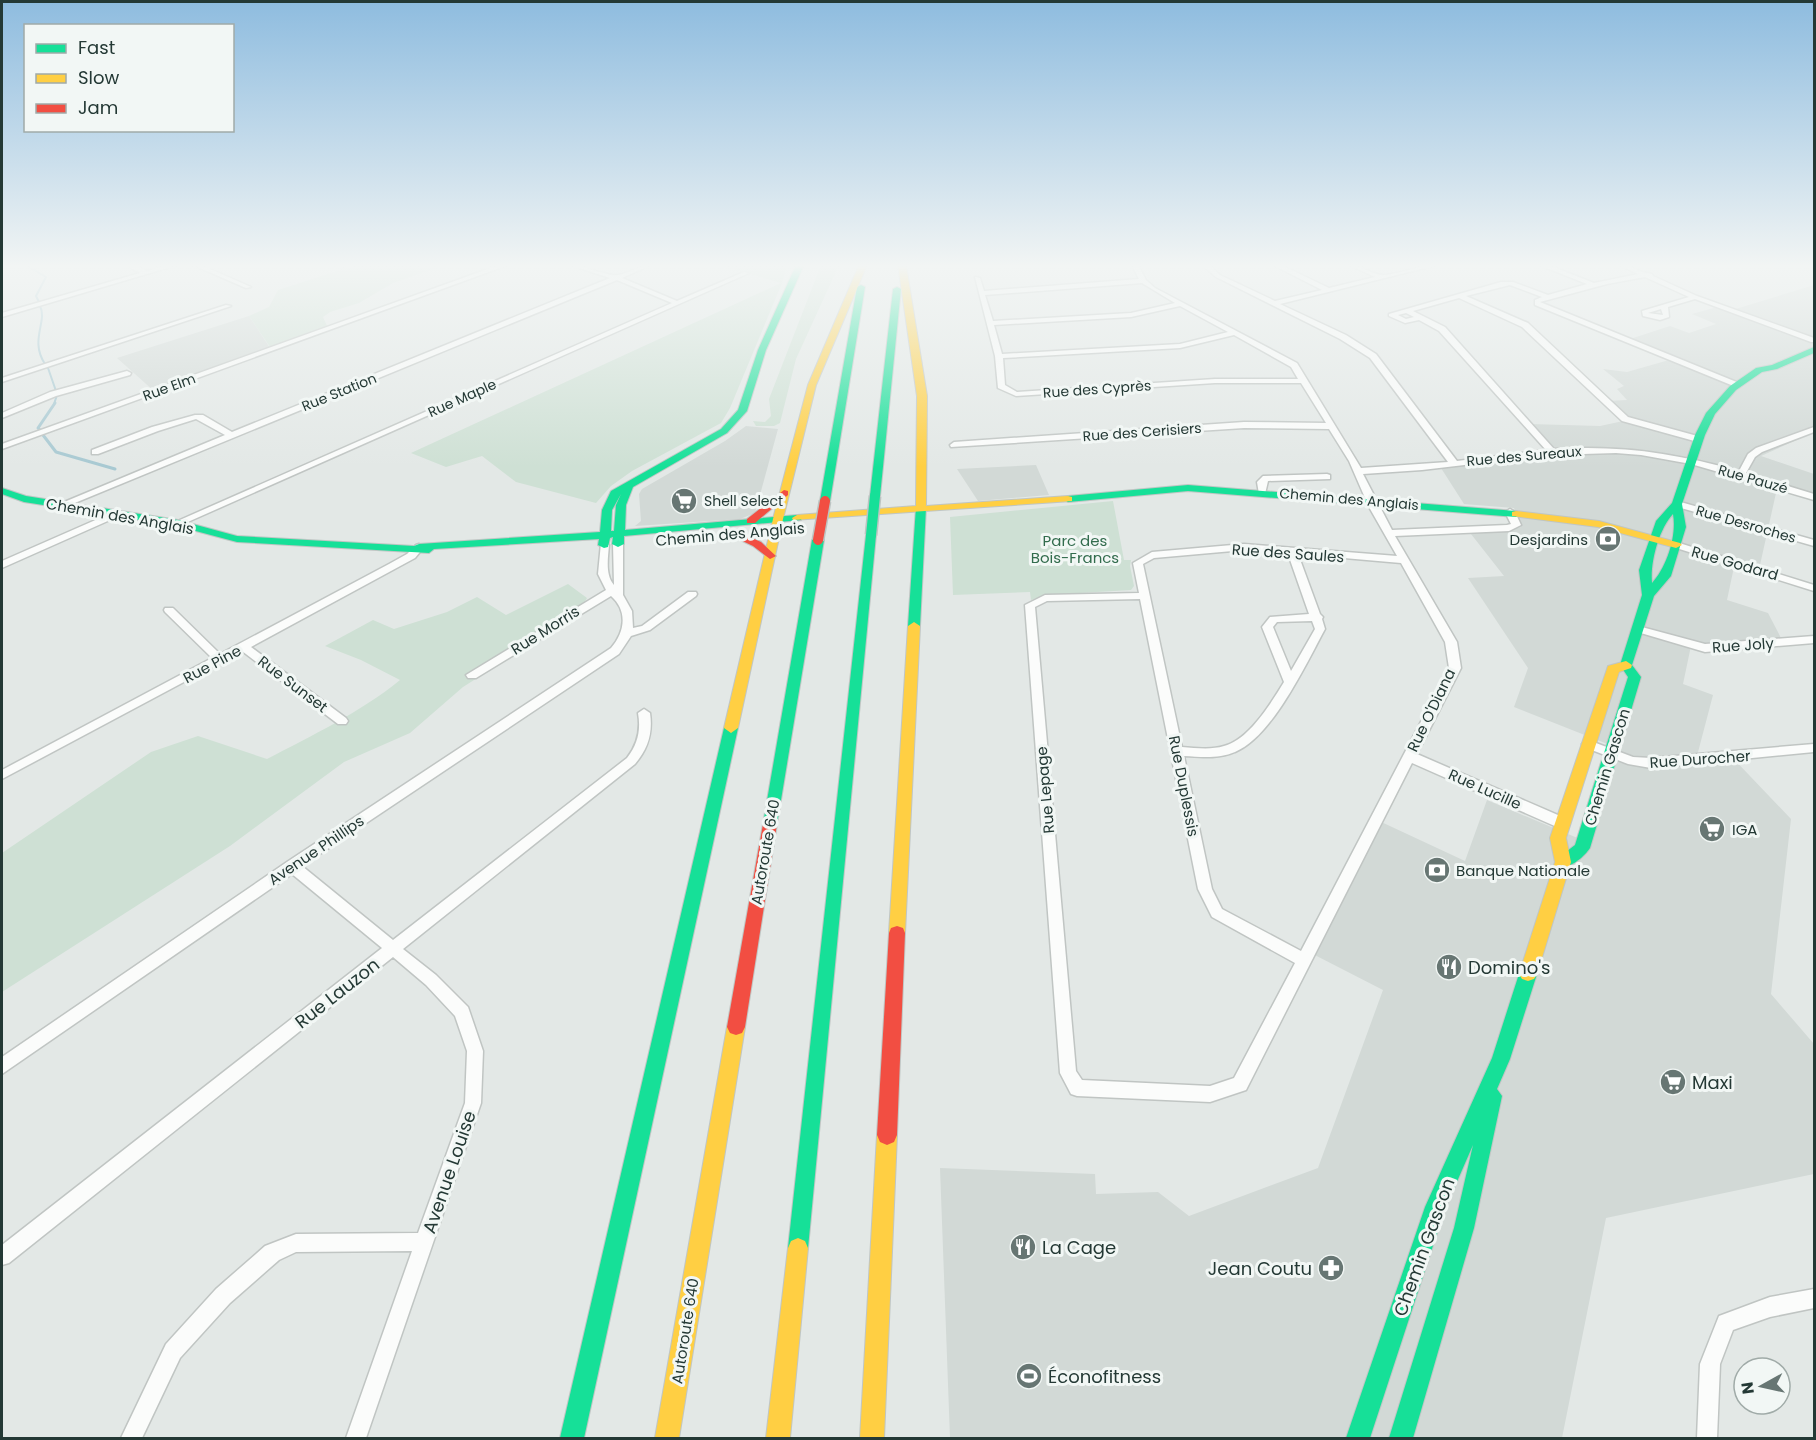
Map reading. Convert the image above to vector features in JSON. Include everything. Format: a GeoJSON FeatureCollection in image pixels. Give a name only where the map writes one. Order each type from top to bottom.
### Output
{"type":"FeatureCollection","features":[{"type":"Feature","properties":{"kind":"main road"},"geometry":{"type":"LineString","coordinates":[[611,539],[607,510],[613,496],[645,474],[724,431],[737,418],[770,332]]}},
{"type":"Feature","properties":{"kind":"main road"},"geometry":{"type":"LineString","coordinates":[[572,1438],[784,493],[812,385],[835,332]]}},
{"type":"Feature","properties":{"kind":"main road","name":"Autoroute 640"},"geometry":{"type":"LineString","coordinates":[[667,1438],[853,332]]}},
{"type":"Feature","properties":{"kind":"main road"},"geometry":{"type":"LineString","coordinates":[[778,1438],[893,332]]}},
{"type":"Feature","properties":{"kind":"main road"},"geometry":{"type":"LineString","coordinates":[[872,1438],[902,821],[921,512],[922,389],[912,332]]}},
{"type":"Feature","properties":{"kind":"main road","name":"Chemin Gascon"},"geometry":{"type":"LineString","coordinates":[[1763,368],[1761,362],[1815,341]]}},
{"type":"Feature","properties":{"kind":"main road","name":"Chemin Gascon"},"geometry":{"type":"LineString","coordinates":[[1626,665],[1648,595],[1645,570],[1661,521],[1677,504],[1698,439],[1711,413],[1736,385],[1763,368],[1774,367],[1815,350]]}},
{"type":"Feature","properties":{"kind":"main road","name":"Chemin des Anglais"},"geometry":{"type":"LineString","coordinates":[[611,539],[736,534],[777,524],[1188,488],[1262,492],[1579,519],[1655,539]]}},
{"type":"Feature","properties":{"kind":"main road"},"geometry":{"type":"LineString","coordinates":[[751,521],[784,493]]}},
{"type":"Feature","properties":{"kind":"main road","name":"Chemin des Anglais"},"geometry":{"type":"LineString","coordinates":[[4,494],[178,523],[210,533],[258,542],[419,547],[437,552],[493,552],[751,521],[777,524]]}},
{"type":"Feature","properties":{"kind":"main road","name":"Chemin Gascon"},"geometry":{"type":"LineString","coordinates":[[1648,595],[1665,576],[1676,545],[1681,527],[1677,504]]}},
{"type":"Feature","properties":{"kind":"main road"},"geometry":{"type":"LineString","coordinates":[[736,534],[757,544],[770,556]]}},
{"type":"Feature","properties":{"kind":"main road","name":"Rue Godard"},"geometry":{"type":"LineString","coordinates":[[1655,539],[1676,545]]}},
{"type":"Feature","properties":{"kind":"main road","name":"Chemin Gascon"},"geometry":{"type":"LineString","coordinates":[[1401,1438],[1464,1228],[1501,1059],[1563,862],[1558,837],[1562,823],[1613,669],[1626,665]]}},
{"type":"Feature","properties":{"kind":"main road","name":"Chemin Gascon"},"geometry":{"type":"LineString","coordinates":[[1563,862],[1582,848],[1635,677],[1626,665]]}},
{"type":"Feature","properties":{"kind":"main road","name":"Chemin Gascon"},"geometry":{"type":"LineString","coordinates":[[1358,1438],[1435,1207],[1501,1059]]}},
{"type":"Feature","properties":{"kind":"street"},"geometry":{"type":"LineString","coordinates":[[2,380],[148,332]]}},
{"type":"Feature","properties":{"kind":"street","name":"Rue Elm"},"geometry":{"type":"LineString","coordinates":[[2,447],[319,332]]}},
{"type":"Feature","properties":{"kind":"street","name":"Rue Station"},"geometry":{"type":"LineString","coordinates":[[63,505],[483,332]]}},
{"type":"Feature","properties":{"kind":"street","name":"Rue Maple"},"geometry":{"type":"LineString","coordinates":[[178,523],[611,332]]}},
{"type":"Feature","properties":{"kind":"street","name":"Rue des Cyprès"},"geometry":{"type":"LineString","coordinates":[[992,332],[999,356],[1001,386],[1016,394],[1215,381],[1305,381]]}},
{"type":"Feature","properties":{"kind":"street"},"geometry":{"type":"LineString","coordinates":[[1332,332],[1373,356],[1453,462]]}},
{"type":"Feature","properties":{"kind":"street"},"geometry":{"type":"LineString","coordinates":[[1445,332],[1553,453]]}},
{"type":"Feature","properties":{"kind":"street"},"geometry":{"type":"LineString","coordinates":[[1533,332],[1625,419],[1698,439]]}},
{"type":"Feature","properties":{"kind":"street"},"geometry":{"type":"LineString","coordinates":[[1606,332],[1736,385]]}},
{"type":"Feature","properties":{"kind":"street"},"geometry":{"type":"LineString","coordinates":[[1791,332],[1815,341]]}},
{"type":"Feature","properties":{"kind":"street"},"geometry":{"type":"LineString","coordinates":[[999,356],[1180,346],[1235,333]]}},
{"type":"Feature","properties":{"kind":"street","name":"Rue O'Diana"},"geometry":{"type":"LineString","coordinates":[[1077,1088],[1210,1094],[1240,1084],[1302,959],[1455,668],[1451,642],[1370,501],[1358,471],[1305,381],[1294,365],[1235,333]]}},
{"type":"Feature","properties":{"kind":"street"},"geometry":{"type":"LineString","coordinates":[[2,416],[53,394],[127,373]]}},
{"type":"Feature","properties":{"kind":"street"},"geometry":{"type":"LineString","coordinates":[[96,452],[155,429],[195,417],[200,417],[230,435]]}},
{"type":"Feature","properties":{"kind":"street","name":"Rue des Cerisiers"},"geometry":{"type":"LineString","coordinates":[[954,445],[1234,426],[1330,426]]}},
{"type":"Feature","properties":{"kind":"street"},"geometry":{"type":"LineString","coordinates":[[1741,475],[1751,456],[1759,450],[1815,429]]}},
{"type":"Feature","properties":{"kind":"street","name":"Rue des Sureaux"},"geometry":{"type":"LineString","coordinates":[[1358,471],[1553,453],[1624,451],[1666,454],[1691,461]]}},
{"type":"Feature","properties":{"kind":"street","name":"Rue Pauzé"},"geometry":{"type":"LineString","coordinates":[[1691,461],[1815,497]]}},
{"type":"Feature","properties":{"kind":"street"},"geometry":{"type":"LineString","coordinates":[[1262,492],[1262,482],[1269,478],[1327,477]]}},
{"type":"Feature","properties":{"kind":"street","name":"Rue Desroches"},"geometry":{"type":"LineString","coordinates":[[1677,504],[1815,543]]}},
{"type":"Feature","properties":{"kind":"street"},"geometry":{"type":"LineString","coordinates":[[1390,533],[1509,528],[1516,525],[1510,512]]}},
{"type":"Feature","properties":{"kind":"street"},"geometry":{"type":"LineString","coordinates":[[2,565],[116,514]]}},
{"type":"Feature","properties":{"kind":"street"},"geometry":{"type":"LineString","coordinates":[[611,539],[603,570],[629,616],[628,633]]}},
{"type":"Feature","properties":{"kind":"street","name":"Rue Godard"},"geometry":{"type":"LineString","coordinates":[[1676,545],[1814,591]]}},
{"type":"Feature","properties":{"kind":"street","name":"Rue Pine"},"geometry":{"type":"LineString","coordinates":[[2,775],[403,561],[419,547]]}},
{"type":"Feature","properties":{"kind":"street","name":"Rue des Saules"},"geometry":{"type":"LineString","coordinates":[[1138,562],[1152,555],[1244,547],[1293,553],[1405,560]]}},
{"type":"Feature","properties":{"kind":"street"},"geometry":{"type":"LineString","coordinates":[[1177,751],[1204,752],[1232,749],[1255,734],[1320,629],[1318,617],[1293,553]]}},
{"type":"Feature","properties":{"kind":"street","name":"Rue Duplessis"},"geometry":{"type":"LineString","coordinates":[[1138,562],[1143,596],[1205,889],[1217,912],[1302,959]]}},
{"type":"Feature","properties":{"kind":"street","name":"Rue Morris"},"geometry":{"type":"LineString","coordinates":[[472,675],[616,591]]}},
{"type":"Feature","properties":{"kind":"street","name":"Avenue Phillips"},"geometry":{"type":"LineString","coordinates":[[2,1066],[292,866],[606,657],[628,633],[646,628],[692,594]]}},
{"type":"Feature","properties":{"kind":"street","name":"Rue Lepage"},"geometry":{"type":"LineString","coordinates":[[1077,1088],[1068,1073],[1030,605],[1045,598],[1143,596]]}},
{"type":"Feature","properties":{"kind":"street"},"geometry":{"type":"LineString","coordinates":[[169,610],[219,659]]}},
{"type":"Feature","properties":{"kind":"street"},"geometry":{"type":"LineString","coordinates":[[1289,681],[1267,627],[1274,619],[1318,617]]}},
{"type":"Feature","properties":{"kind":"street","name":"Rue Joly"},"geometry":{"type":"LineString","coordinates":[[1638,629],[1705,648],[1815,640]]}},
{"type":"Feature","properties":{"kind":"street","name":"Rue Sunset"},"geometry":{"type":"LineString","coordinates":[[244,647],[342,721]]}},
{"type":"Feature","properties":{"kind":"street","name":"Rue Lauzon"},"geometry":{"type":"LineString","coordinates":[[2,1256],[631,760],[643,741],[646,726],[644,713]]}},
{"type":"Feature","properties":{"kind":"street","name":"Rue Durocher"},"geometry":{"type":"LineString","coordinates":[[1588,744],[1638,762],[1664,763],[1815,748]]}},
{"type":"Feature","properties":{"kind":"street","name":"Rue Lucille"},"geometry":{"type":"LineString","coordinates":[[1408,756],[1562,823]]}},
{"type":"Feature","properties":{"kind":"street","name":"Avenue Louise"},"geometry":{"type":"LineString","coordinates":[[292,866],[431,980],[462,1012],[475,1051],[473,1103],[356,1438]]}},
{"type":"Feature","properties":{"kind":"street"},"geometry":{"type":"LineString","coordinates":[[131,1438],[173,1351],[223,1296],[272,1252],[296,1243],[424,1242]]}},
{"type":"Feature","properties":{"kind":"street"},"geometry":{"type":"LineString","coordinates":[[1707,1438],[1710,1364],[1726,1323],[1770,1307],[1815,1299]]}},
{"type":"Feature","properties":{"kind":"shaded area"},"geometry":{"type":"Polygon","coordinates":[[[198,332],[260,332],[270,348],[154,391],[117,358],[198,332]]]}},
{"type":"Feature","properties":{"kind":"shaded area"},"geometry":{"type":"Polygon","coordinates":[[[1651,332],[1814,332],[1814,432],[1761,456],[1814,474],[1814,495],[1778,484],[1758,574],[1734,567],[1727,600],[1768,613],[1781,638],[1707,645],[1692,641],[1683,684],[1713,695],[1697,756],[1729,754],[1791,819],[1771,994],[1814,1044],[1814,1174],[1606,1218],[1562,1438],[950,1438],[940,1168],[1095,1174],[1096,1194],[1158,1192],[1189,1216],[1318,1168],[1383,990],[1303,949],[1377,820],[1465,861],[1487,800],[1587,842],[1615,747],[1514,707],[1528,668],[1468,578],[1504,576],[1471,534],[1521,527],[1514,508],[1464,504],[1441,468],[1552,453],[1529,424],[1600,426],[1628,420],[1607,401],[1627,400],[1617,389],[1624,386],[1603,369],[1627,372],[1669,360],[1624,341],[1651,332]]]}},
{"type":"Feature","properties":{"kind":"shaded area"},"geometry":{"type":"Polygon","coordinates":[[[746,426],[778,429],[755,513],[740,519],[635,526],[641,521],[639,494],[642,489],[725,441],[746,426]]]}},
{"type":"Feature","properties":{"kind":"shaded area"},"geometry":{"type":"Polygon","coordinates":[[[1036,465],[1049,495],[978,501],[957,469],[1036,465]]]}},
{"type":"Feature","properties":{"kind":"green space"},"geometry":{"type":"Polygon","coordinates":[[[260,332],[310,332],[270,347],[260,332]]]}},
{"type":"Feature","properties":{"kind":"green space"},"geometry":{"type":"Polygon","coordinates":[[[674,332],[762,332],[730,408],[721,423],[632,471],[611,486],[596,503],[516,482],[482,456],[446,467],[411,453],[674,332]]]}},
{"type":"Feature","properties":{"kind":"green space"},"geometry":{"type":"Polygon","coordinates":[[[795,332],[808,332],[796,359],[780,423],[774,426],[756,426],[753,421],[765,422],[771,416],[769,399],[795,332]]]}},
{"type":"Feature","properties":{"kind":"green space","name":"Parc des Bois-Francs"},"geometry":{"type":"Polygon","coordinates":[[[1113,501],[1124,560],[1131,560],[1134,586],[1131,590],[1046,595],[1031,600],[1030,592],[953,595],[950,517],[1113,501]]]}},
{"type":"Feature","properties":{"kind":"green space"},"geometry":{"type":"Polygon","coordinates":[[[568,584],[587,598],[578,614],[463,687],[410,733],[344,762],[230,846],[2,992],[2,853],[151,752],[198,736],[267,759],[369,703],[400,680],[361,660],[325,646],[373,620],[394,629],[447,612],[477,597],[506,615],[568,584]]]}},
{"type":"Feature","properties":{"kind":"waterway"},"geometry":{"type":"LineString","coordinates":[[39,332],[39,347],[45,364]]}},
{"type":"Feature","properties":{"kind":"waterway"},"geometry":{"type":"LineString","coordinates":[[48,368],[56,391]]}},
{"type":"Feature","properties":{"kind":"waterway"},"geometry":{"type":"LineString","coordinates":[[54,404],[57,395]]}},
{"type":"Feature","properties":{"kind":"waterway"},"geometry":{"type":"LineString","coordinates":[[40,430],[38,428],[55,403]]}},
{"type":"Feature","properties":{"kind":"waterway"},"geometry":{"type":"LineString","coordinates":[[43,435],[56,452],[115,469]]}},
{"type":"Feature","properties":{"kind":"traffic: fast"},"geometry":{"type":"LineString","coordinates":[[604,545],[607,510],[615,493],[724,431],[742,411],[770,332]]}},
{"type":"Feature","properties":{"kind":"traffic: fast"},"geometry":{"type":"LineString","coordinates":[[825,501],[853,332]]}},
{"type":"Feature","properties":{"kind":"traffic: fast"},"geometry":{"type":"LineString","coordinates":[[875,496],[892,332]]}},
{"type":"Feature","properties":{"kind":"traffic: fast"},"geometry":{"type":"LineString","coordinates":[[1648,595],[1665,576],[1681,527],[1677,504],[1700,435],[1711,413],[1733,388],[1759,370],[1774,367],[1814,350]]}},
{"type":"Feature","properties":{"kind":"traffic: fast"},"geometry":{"type":"LineString","coordinates":[[618,544],[621,505],[629,488]]}},
{"type":"Feature","properties":{"kind":"traffic: fast"},"geometry":{"type":"LineString","coordinates":[[1068,499],[1188,488],[1516,514]]}},
{"type":"Feature","properties":{"kind":"traffic: fast"},"geometry":{"type":"LineString","coordinates":[[2,491],[24,499],[178,523],[237,539],[429,550]]}},
{"type":"Feature","properties":{"kind":"traffic: fast"},"geometry":{"type":"LineString","coordinates":[[871,535],[875,496]]}},
{"type":"Feature","properties":{"kind":"traffic: fast"},"geometry":{"type":"LineString","coordinates":[[1626,665],[1648,595],[1645,570],[1661,521],[1677,504]]}},
{"type":"Feature","properties":{"kind":"traffic: fast"},"geometry":{"type":"LineString","coordinates":[[914,626],[921,507]]}},
{"type":"Feature","properties":{"kind":"traffic: fast"},"geometry":{"type":"LineString","coordinates":[[419,547],[569,538],[797,518]]}},
{"type":"Feature","properties":{"kind":"traffic: fast"},"geometry":{"type":"LineString","coordinates":[[798,1248],[871,535]]}},
{"type":"Feature","properties":{"kind":"traffic: fast"},"geometry":{"type":"LineString","coordinates":[[770,824],[818,540]]}},
{"type":"Feature","properties":{"kind":"traffic: fast"},"geometry":{"type":"LineString","coordinates":[[1563,862],[1582,848],[1635,677],[1626,665]]}},
{"type":"Feature","properties":{"kind":"traffic: fast"},"geometry":{"type":"LineString","coordinates":[[572,1438],[731,728]]}},
{"type":"Feature","properties":{"kind":"traffic: fast"},"geometry":{"type":"LineString","coordinates":[[1358,1438],[1435,1207],[1501,1059],[1528,974]]}},
{"type":"Feature","properties":{"kind":"traffic: fast"},"geometry":{"type":"LineString","coordinates":[[1401,1438],[1464,1228],[1493,1096]]}},
{"type":"Feature","properties":{"kind":"traffic: slow"},"geometry":{"type":"LineString","coordinates":[[778,519],[812,385],[834,332]]}},
{"type":"Feature","properties":{"kind":"traffic: slow"},"geometry":{"type":"LineString","coordinates":[[912,332],[922,396],[921,507]]}},
{"type":"Feature","properties":{"kind":"traffic: slow"},"geometry":{"type":"LineString","coordinates":[[797,518],[1068,499]]}},
{"type":"Feature","properties":{"kind":"traffic: slow"},"geometry":{"type":"LineString","coordinates":[[1516,514],[1599,524],[1676,545]]}},
{"type":"Feature","properties":{"kind":"traffic: slow"},"geometry":{"type":"LineString","coordinates":[[731,728],[778,519]]}},
{"type":"Feature","properties":{"kind":"traffic: slow"},"geometry":{"type":"LineString","coordinates":[[897,933],[914,626]]}},
{"type":"Feature","properties":{"kind":"traffic: slow"},"geometry":{"type":"LineString","coordinates":[[1528,974],[1563,862],[1558,838],[1613,669],[1626,665]]}},
{"type":"Feature","properties":{"kind":"traffic: slow"},"geometry":{"type":"LineString","coordinates":[[667,1438],[736,1027]]}},
{"type":"Feature","properties":{"kind":"traffic: slow"},"geometry":{"type":"LineString","coordinates":[[872,1438],[887,1135]]}},
{"type":"Feature","properties":{"kind":"traffic: slow"},"geometry":{"type":"LineString","coordinates":[[778,1438],[798,1248]]}},
{"type":"Feature","properties":{"kind":"traffic: jam"},"geometry":{"type":"LineString","coordinates":[[751,521],[784,493]]}},
{"type":"Feature","properties":{"kind":"traffic: jam"},"geometry":{"type":"LineString","coordinates":[[818,540],[825,501]]}},
{"type":"Feature","properties":{"kind":"traffic: jam"},"geometry":{"type":"LineString","coordinates":[[736,534],[757,544],[770,556]]}},
{"type":"Feature","properties":{"kind":"traffic: jam"},"geometry":{"type":"LineString","coordinates":[[736,1027],[770,824]]}},
{"type":"Feature","properties":{"kind":"traffic: jam"},"geometry":{"type":"LineString","coordinates":[[887,1135],[897,933]]}},
{"type":"Feature","properties":{"kind":"place","name":"Shell Select"},"geometry":{"type":"Point","coordinates":[684,501]}},
{"type":"Feature","properties":{"kind":"place","name":"Desjardins"},"geometry":{"type":"Point","coordinates":[1608,539]}},
{"type":"Feature","properties":{"kind":"place","name":"IGA"},"geometry":{"type":"Point","coordinates":[1712,829]}},
{"type":"Feature","properties":{"kind":"place","name":"Banque Nationale"},"geometry":{"type":"Point","coordinates":[1437,870]}},
{"type":"Feature","properties":{"kind":"place","name":"Domino's"},"geometry":{"type":"Point","coordinates":[1449,967]}},
{"type":"Feature","properties":{"kind":"place","name":"Maxi"},"geometry":{"type":"Point","coordinates":[1673,1082]}},
{"type":"Feature","properties":{"kind":"place","name":"La Cage"},"geometry":{"type":"Point","coordinates":[1023,1247]}},
{"type":"Feature","properties":{"kind":"place","name":"Jean Coutu"},"geometry":{"type":"Point","coordinates":[1331,1268]}},
{"type":"Feature","properties":{"kind":"place","name":"Éconofitness"},"geometry":{"type":"Point","coordinates":[1029,1376]}}]}
